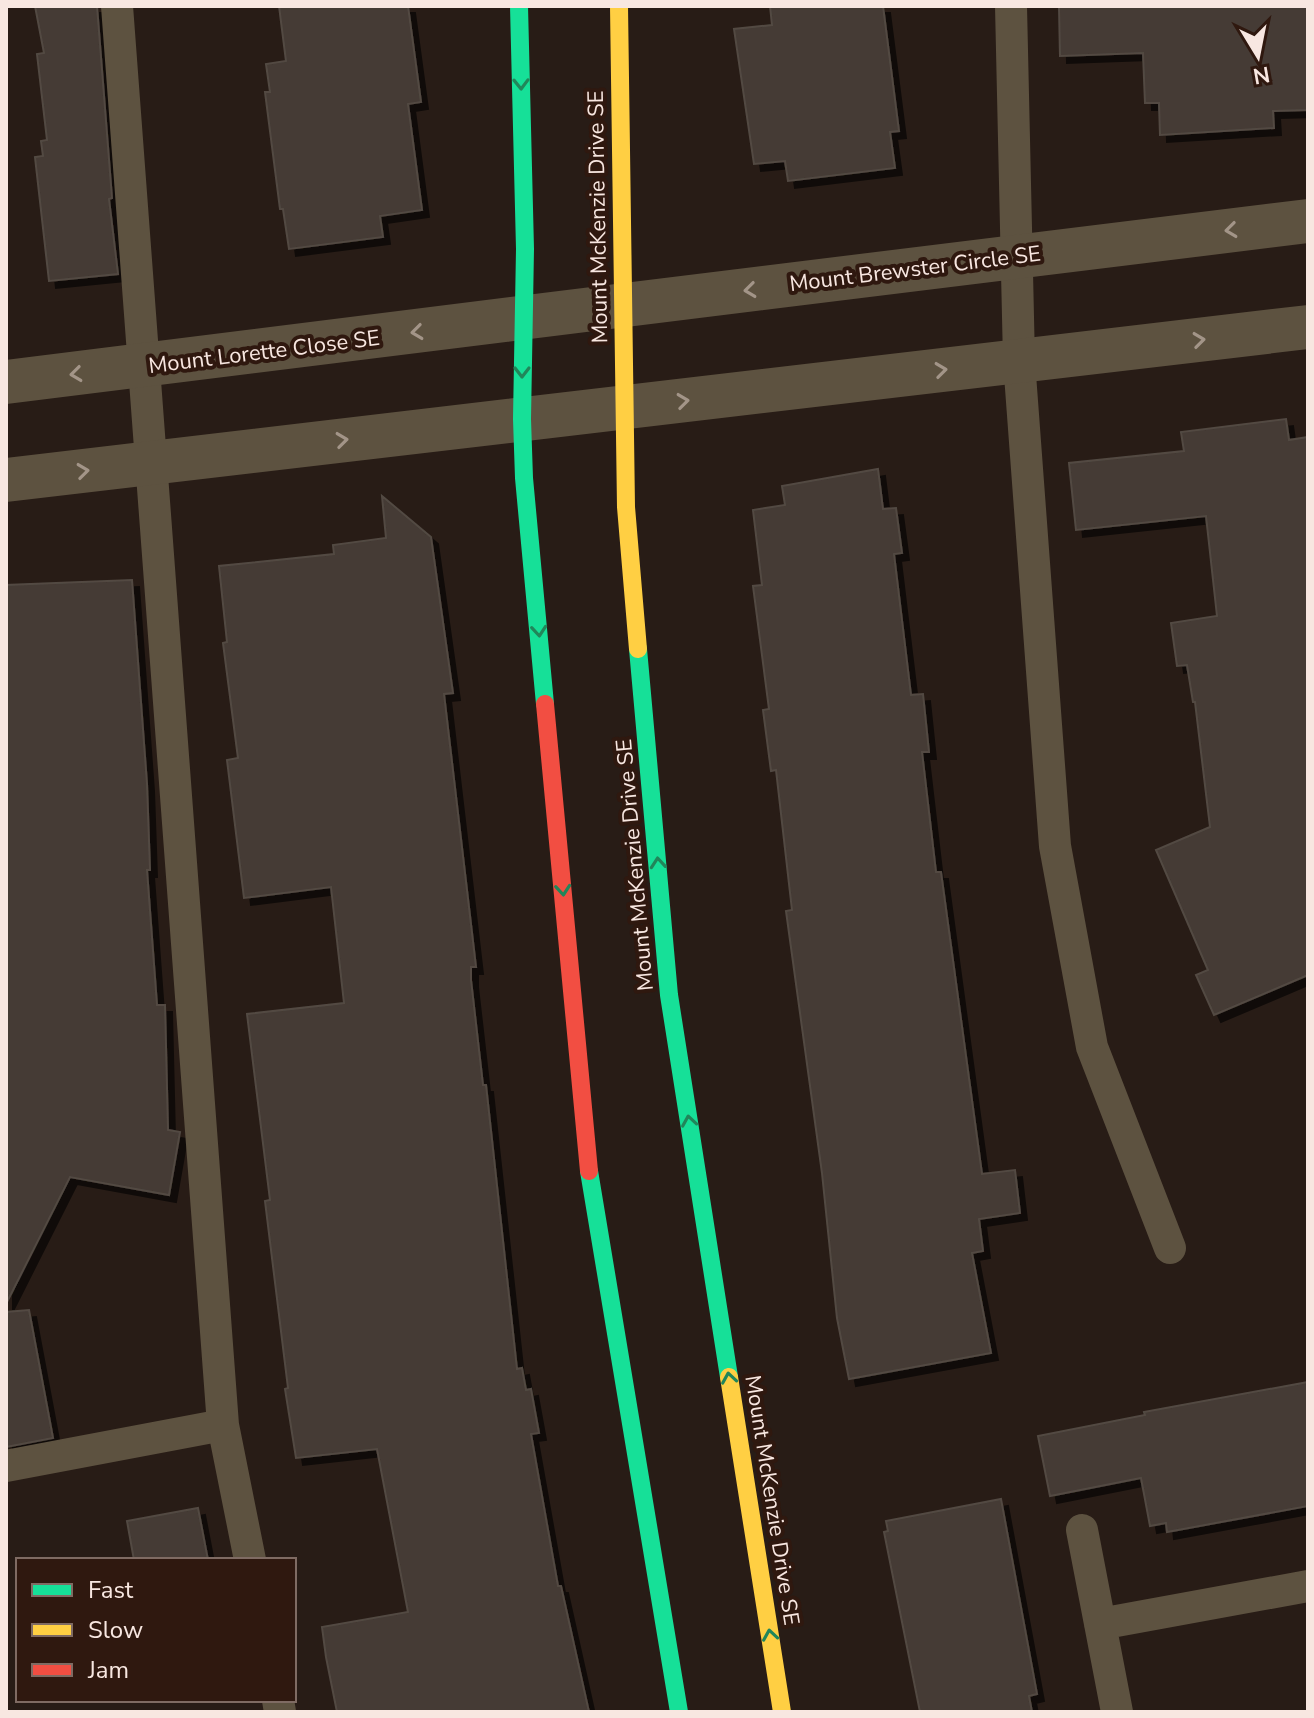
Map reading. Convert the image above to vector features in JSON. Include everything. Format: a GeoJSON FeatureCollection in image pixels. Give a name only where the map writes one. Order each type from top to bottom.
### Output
{"type":"FeatureCollection","features":[{"type":"Feature","properties":{"kind":"street"},"geometry":{"type":"LineString","coordinates":[[519,6],[525,249],[524,478],[588,1166],[679,1712]]}},
{"type":"Feature","properties":{"kind":"street","name":"Mount McKenzie Drive SE"},"geometry":{"type":"LineString","coordinates":[[619,6],[626,507],[669,995],[782,1712]]}},
{"type":"Feature","properties":{"kind":"street","name":"Mount Brewster Circle SE"},"geometry":{"type":"LineString","coordinates":[[523,320],[1018,254],[1308,221]]}},
{"type":"Feature","properties":{"kind":"street","name":"Mount Lorette Close SE"},"geometry":{"type":"LineString","coordinates":[[6,382],[523,320]]}},
{"type":"Feature","properties":{"kind":"street"},"geometry":{"type":"LineString","coordinates":[[6,480],[1308,327]]}},
{"type":"Feature","properties":{"kind":"lane"},"geometry":{"type":"LineString","coordinates":[[117,6],[223,1425],[250,1558]]}},
{"type":"Feature","properties":{"kind":"lane"},"geometry":{"type":"LineString","coordinates":[[1011,6],[1019,361],[1055,846],[1092,1047],[1170,1248]]}},
{"type":"Feature","properties":{"kind":"lane"},"geometry":{"type":"LineString","coordinates":[[6,1466],[223,1425]]}},
{"type":"Feature","properties":{"kind":"lane"},"geometry":{"type":"LineString","coordinates":[[1082,1530],[1117,1712]]}},
{"type":"Feature","properties":{"kind":"lane"},"geometry":{"type":"LineString","coordinates":[[1100,1624],[1308,1586]]}},
{"type":"Feature","properties":{"kind":"building"},"geometry":{"type":"Polygon","coordinates":[[[35,6],[97,6],[112,198],[109,199],[118,274],[49,281],[35,157],[43,156],[41,141],[47,140],[37,54],[44,53],[35,6]]]}},
{"type":"Feature","properties":{"kind":"building"},"geometry":{"type":"Polygon","coordinates":[[[279,6],[408,6],[421,102],[408,104],[422,210],[380,216],[383,237],[289,249],[283,209],[280,209],[265,92],[270,92],[266,64],[286,61],[279,6]]]}},
{"type":"Feature","properties":{"kind":"building"},"geometry":{"type":"Polygon","coordinates":[[[770,6],[883,6],[899,131],[890,132],[895,168],[788,181],[785,161],[754,164],[734,29],[772,25],[770,6]]]}},
{"type":"Feature","properties":{"kind":"building"},"geometry":{"type":"Polygon","coordinates":[[[1059,6],[1308,6],[1308,110],[1273,111],[1274,128],[1160,135],[1159,103],[1145,103],[1143,53],[1060,56],[1059,6]]]}},
{"type":"Feature","properties":{"kind":"building"},"geometry":{"type":"Polygon","coordinates":[[[1286,419],[1289,440],[1308,437],[1308,975],[1214,1015],[1196,975],[1208,970],[1156,850],[1210,827],[1195,702],[1187,665],[1177,666],[1171,623],[1217,616],[1206,516],[1076,530],[1069,463],[1184,451],[1181,432],[1286,419]]]}},
{"type":"Feature","properties":{"kind":"building"},"geometry":{"type":"Polygon","coordinates":[[[878,469],[883,509],[896,508],[902,553],[894,554],[911,695],[923,694],[929,752],[922,752],[936,872],[941,872],[982,1174],[1015,1170],[1020,1213],[979,1219],[983,1251],[972,1253],[991,1353],[849,1379],[837,1318],[822,1173],[786,911],[792,910],[776,770],[771,771],[763,710],[769,709],[753,586],[762,585],[753,510],[785,505],[782,486],[878,469]]]}},
{"type":"Feature","properties":{"kind":"building"},"geometry":{"type":"Polygon","coordinates":[[[382,496],[431,537],[453,693],[444,694],[476,967],[471,967],[471,980],[483,1085],[486,1085],[517,1369],[522,1368],[526,1390],[531,1389],[539,1433],[531,1434],[558,1586],[561,1586],[589,1712],[337,1712],[326,1657],[322,1627],[408,1612],[377,1449],[296,1458],[285,1389],[288,1388],[265,1201],[270,1200],[247,1014],[344,1003],[331,887],[244,898],[227,760],[238,758],[223,643],[227,642],[219,566],[334,554],[333,545],[386,538],[382,496]]]}},
{"type":"Feature","properties":{"kind":"building"},"geometry":{"type":"Polygon","coordinates":[[[132,580],[147,784],[150,870],[147,870],[157,1005],[165,1005],[168,1130],[180,1132],[169,1195],[70,1177],[6,1304],[6,585],[132,580]]]}},
{"type":"Feature","properties":{"kind":"building"},"geometry":{"type":"Polygon","coordinates":[[[29,1310],[53,1438],[6,1447],[6,1312],[29,1310]]]}},
{"type":"Feature","properties":{"kind":"building"},"geometry":{"type":"Polygon","coordinates":[[[1308,1382],[1308,1506],[1167,1532],[1166,1523],[1150,1526],[1141,1478],[1050,1496],[1038,1436],[1145,1415],[1144,1412],[1308,1382]]]}},
{"type":"Feature","properties":{"kind":"building"},"geometry":{"type":"Polygon","coordinates":[[[1001,1499],[1037,1694],[1029,1696],[1032,1712],[920,1712],[884,1532],[888,1531],[886,1521],[1001,1499]]]}},
{"type":"Feature","properties":{"kind":"building"},"geometry":{"type":"Polygon","coordinates":[[[198,1508],[208,1558],[134,1558],[127,1521],[198,1508]]]}},
{"type":"Feature","properties":{"kind":"traffic: fast"},"geometry":{"type":"LineString","coordinates":[[519,6],[525,249],[524,478],[545,704]]}},
{"type":"Feature","properties":{"kind":"traffic: fast"},"geometry":{"type":"LineString","coordinates":[[638,649],[669,995],[729,1377]]}},
{"type":"Feature","properties":{"kind":"traffic: fast"},"geometry":{"type":"LineString","coordinates":[[589,1171],[679,1712]]}},
{"type":"Feature","properties":{"kind":"traffic: slow"},"geometry":{"type":"LineString","coordinates":[[619,6],[626,507],[638,649]]}},
{"type":"Feature","properties":{"kind":"traffic: slow"},"geometry":{"type":"LineString","coordinates":[[729,1377],[782,1712]]}},
{"type":"Feature","properties":{"kind":"traffic: jam"},"geometry":{"type":"LineString","coordinates":[[545,704],[589,1171]]}}]}
